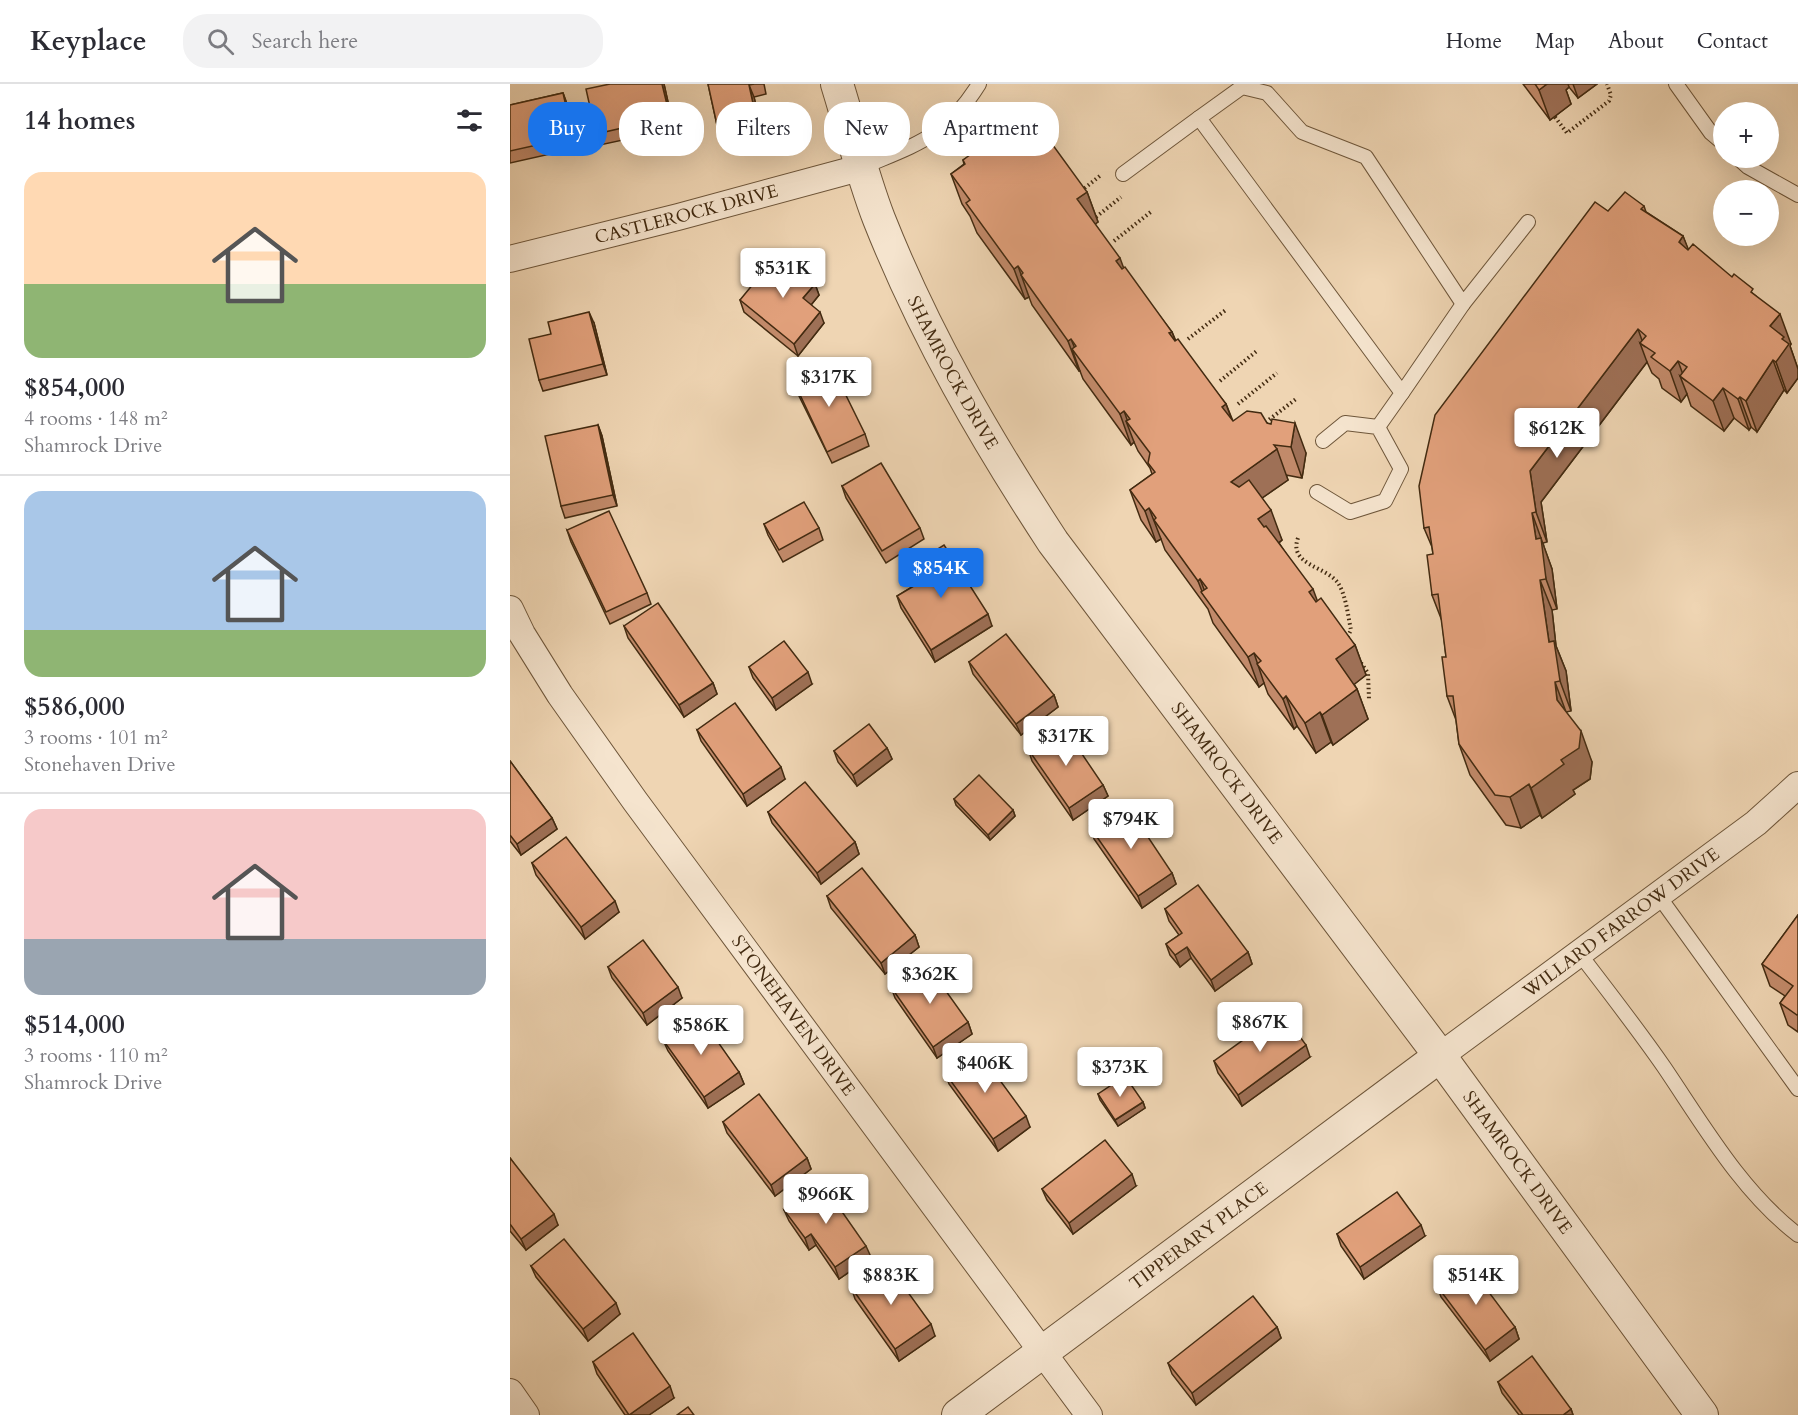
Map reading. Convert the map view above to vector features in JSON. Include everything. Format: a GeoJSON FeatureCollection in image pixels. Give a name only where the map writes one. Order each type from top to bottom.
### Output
{"type":"FeatureCollection","features":[{"type":"Feature","properties":{"kind":"street","name":"SHAMROCK DRIVE"},"geometry":{"type":"LineString","coordinates":[[837,84],[879,218],[938,349],[995,454],[1053,542],[1440,1056],[1702,1415]]}},
{"type":"Feature","properties":{"kind":"street","name":"CASTLEROCK DRIVE"},"geometry":{"type":"LineString","coordinates":[[510,259],[862,167]]}},
{"type":"Feature","properties":{"kind":"street","name":"STONEHAVEN DRIVE"},"geometry":{"type":"LineString","coordinates":[[510,609],[522,634],[560,695],[628,791],[1089,1415]]}},
{"type":"Feature","properties":{"kind":"street","name":"WILLARD FARROW DRIVE"},"geometry":{"type":"LineString","coordinates":[[1440,1056],[1756,823],[1798,785]]}},
{"type":"Feature","properties":{"kind":"street","name":"TIPPERARY PLACE"},"geometry":{"type":"LineString","coordinates":[[958,1415],[1440,1056]]}},
{"type":"Feature","properties":{"kind":"street"},"geometry":{"type":"LineString","coordinates":[[510,1392],[526,1415]]}},
{"type":"Feature","properties":{"kind":"lane"},"geometry":{"type":"LineString","coordinates":[[862,167],[933,136],[967,104],[979,84]]}},
{"type":"Feature","properties":{"kind":"lane"},"geometry":{"type":"LineString","coordinates":[[1676,84],[1713,135]]}},
{"type":"Feature","properties":{"kind":"lane"},"geometry":{"type":"LineString","coordinates":[[1123,174],[1242,87],[1267,93],[1302,132],[1366,157],[1463,304]]}},
{"type":"Feature","properties":{"kind":"lane"},"geometry":{"type":"LineString","coordinates":[[1199,118],[1402,393]]}},
{"type":"Feature","properties":{"kind":"lane"},"geometry":{"type":"LineString","coordinates":[[1750,168],[1798,195]]}},
{"type":"Feature","properties":{"kind":"lane"},"geometry":{"type":"LineString","coordinates":[[1378,427],[1463,304],[1528,222]]}},
{"type":"Feature","properties":{"kind":"lane"},"geometry":{"type":"LineString","coordinates":[[1323,441],[1346,423],[1378,427]]}},
{"type":"Feature","properties":{"kind":"lane"},"geometry":{"type":"LineString","coordinates":[[1317,492],[1350,512],[1385,501],[1401,469],[1378,427]]}},
{"type":"Feature","properties":{"kind":"lane"},"geometry":{"type":"LineString","coordinates":[[1659,895],[1798,1089]]}},
{"type":"Feature","properties":{"kind":"lane"},"geometry":{"type":"LineString","coordinates":[[1580,953],[1650,1046],[1734,1169],[1776,1219],[1798,1235]]}},
{"type":"Feature","properties":{"kind":"path"},"geometry":{"type":"LineString","coordinates":[[1555,117],[1567,133],[1609,101],[1611,95],[1607,84]]}},
{"type":"Feature","properties":{"kind":"path"},"geometry":{"type":"LineString","coordinates":[[1078,193],[1106,171]]}},
{"type":"Feature","properties":{"kind":"path"},"geometry":{"type":"LineString","coordinates":[[1096,217],[1124,195]]}},
{"type":"Feature","properties":{"kind":"path"},"geometry":{"type":"LineString","coordinates":[[1114,241],[1152,211]]}},
{"type":"Feature","properties":{"kind":"path"},"geometry":{"type":"LineString","coordinates":[[1188,339],[1227,309]]}},
{"type":"Feature","properties":{"kind":"path"},"geometry":{"type":"LineString","coordinates":[[1220,381],[1258,350]]}},
{"type":"Feature","properties":{"kind":"path"},"geometry":{"type":"LineString","coordinates":[[1238,404],[1277,373]]}},
{"type":"Feature","properties":{"kind":"path"},"geometry":{"type":"LineString","coordinates":[[1257,429],[1296,399]]}},
{"type":"Feature","properties":{"kind":"path"},"geometry":{"type":"LineString","coordinates":[[1298,538],[1295,546],[1297,553],[1308,564],[1335,580],[1340,587],[1352,630],[1345,641],[1351,649]]}},
{"type":"Feature","properties":{"kind":"path"},"geometry":{"type":"LineString","coordinates":[[1357,657],[1368,673],[1369,699]]}},
{"type":"Feature","properties":{"kind":"building"},"geometry":{"type":"Polygon","coordinates":[[[610,84],[662,84],[666,102],[619,102],[619,129],[607,131],[607,102],[589,102],[586,89],[610,84]]]}},
{"type":"Feature","properties":{"kind":"building"},"geometry":{"type":"Polygon","coordinates":[[[708,84],[754,84],[749,85],[753,102],[716,102],[716,120],[708,84]]]}},
{"type":"Feature","properties":{"kind":"building"},"geometry":{"type":"Polygon","coordinates":[[[1535,84],[1547,84],[1539,90],[1535,84]]]}},
{"type":"Feature","properties":{"kind":"building"},"geometry":{"type":"Polygon","coordinates":[[[563,93],[565,102],[528,102],[528,147],[510,151],[510,105],[563,93]]]}},
{"type":"Feature","properties":{"kind":"building"},"geometry":{"type":"Polygon","coordinates":[[[1059,154],[1087,192],[1077,199],[1120,258],[1116,261],[1122,269],[1125,267],[1172,332],[1169,333],[1175,341],[1178,339],[1226,404],[1222,407],[1233,421],[1247,411],[1261,413],[1267,423],[1271,424],[1272,419],[1295,423],[1291,447],[1274,445],[1277,449],[1231,482],[1239,487],[1249,480],[1271,510],[1258,519],[1264,527],[1266,526],[1313,589],[1309,592],[1316,602],[1321,598],[1355,645],[1336,659],[1357,689],[1322,715],[1320,712],[1305,723],[1286,696],[1283,699],[1257,664],[1261,661],[1254,653],[1248,657],[1201,592],[1207,588],[1200,579],[1198,581],[1154,520],[1156,518],[1149,508],[1145,511],[1130,490],[1155,472],[1148,463],[1150,453],[1126,421],[1130,419],[1124,411],[1120,414],[1072,349],[1076,346],[1071,339],[1068,341],[1021,275],[1023,273],[1018,266],[1014,269],[966,203],[970,200],[951,174],[965,164],[963,160],[969,156],[1059,156],[1059,154]]]}},
{"type":"Feature","properties":{"kind":"building"},"geometry":{"type":"Polygon","coordinates":[[[1625,192],[1644,206],[1641,209],[1683,236],[1679,242],[1688,250],[1693,244],[1732,277],[1734,274],[1753,289],[1751,292],[1780,314],[1770,326],[1789,344],[1776,362],[1773,360],[1746,401],[1740,397],[1738,399],[1723,388],[1713,401],[1680,376],[1687,367],[1678,361],[1670,371],[1651,357],[1655,353],[1640,343],[1646,336],[1638,329],[1530,471],[1536,512],[1532,513],[1536,539],[1541,538],[1546,579],[1540,580],[1549,642],[1554,641],[1560,681],[1555,682],[1557,700],[1581,731],[1579,748],[1561,760],[1564,764],[1531,788],[1529,784],[1510,797],[1495,795],[1459,744],[1453,696],[1447,696],[1442,657],[1446,657],[1438,594],[1432,595],[1427,555],[1433,554],[1429,527],[1424,528],[1419,486],[1435,415],[1595,202],[1608,211],[1625,192]]]}},
{"type":"Feature","properties":{"kind":"building"},"geometry":{"type":"Polygon","coordinates":[[[778,254],[815,284],[803,298],[820,312],[794,344],[740,300],[778,254]]]}},
{"type":"Feature","properties":{"kind":"building"},"geometry":{"type":"Polygon","coordinates":[[[589,312],[603,364],[539,380],[529,339],[551,334],[548,322],[589,312]]]}},
{"type":"Feature","properties":{"kind":"building"},"geometry":{"type":"Polygon","coordinates":[[[831,365],[865,434],[827,452],[794,382],[831,365]]]}},
{"type":"Feature","properties":{"kind":"building"},"geometry":{"type":"Polygon","coordinates":[[[598,425],[613,495],[561,506],[545,436],[598,425]]]}},
{"type":"Feature","properties":{"kind":"building"},"geometry":{"type":"Polygon","coordinates":[[[881,463],[920,528],[882,551],[842,486],[881,463]]]}},
{"type":"Feature","properties":{"kind":"building"},"geometry":{"type":"Polygon","coordinates":[[[804,502],[819,528],[779,550],[764,524],[804,502]]]}},
{"type":"Feature","properties":{"kind":"building"},"geometry":{"type":"Polygon","coordinates":[[[609,511],[647,593],[606,612],[567,530],[609,511]]]}},
{"type":"Feature","properties":{"kind":"building"},"geometry":{"type":"Polygon","coordinates":[[[944,545],[988,614],[931,650],[897,596],[919,583],[909,567],[944,545]]]}},
{"type":"Feature","properties":{"kind":"building"},"geometry":{"type":"Polygon","coordinates":[[[658,603],[713,683],[679,705],[624,626],[658,603]]]}},
{"type":"Feature","properties":{"kind":"building"},"geometry":{"type":"Polygon","coordinates":[[[1006,634],[1054,695],[1016,724],[969,662],[1006,634]]]}},
{"type":"Feature","properties":{"kind":"building"},"geometry":{"type":"Polygon","coordinates":[[[784,641],[808,672],[772,698],[749,667],[784,641]]]}},
{"type":"Feature","properties":{"kind":"building"},"geometry":{"type":"Polygon","coordinates":[[[735,703],[781,767],[743,794],[697,730],[735,703]]]}},
{"type":"Feature","properties":{"kind":"building"},"geometry":{"type":"Polygon","coordinates":[[[869,724],[887,748],[853,775],[834,751],[869,724]]]}},
{"type":"Feature","properties":{"kind":"building"},"geometry":{"type":"Polygon","coordinates":[[[1063,726],[1103,785],[1069,808],[1028,749],[1063,726]]]}},
{"type":"Feature","properties":{"kind":"building"},"geometry":{"type":"Polygon","coordinates":[[[510,761],[552,818],[517,844],[510,835],[510,761]]]}},
{"type":"Feature","properties":{"kind":"building"},"geometry":{"type":"Polygon","coordinates":[[[979,775],[1013,810],[988,835],[954,799],[979,775]]]}},
{"type":"Feature","properties":{"kind":"building"},"geometry":{"type":"Polygon","coordinates":[[[805,782],[855,842],[817,873],[768,812],[805,782]]]}},
{"type":"Feature","properties":{"kind":"building"},"geometry":{"type":"Polygon","coordinates":[[[1126,804],[1172,873],[1138,896],[1090,827],[1126,804]]]}},
{"type":"Feature","properties":{"kind":"building"},"geometry":{"type":"Polygon","coordinates":[[[566,837],[615,901],[581,927],[532,863],[566,837]]]}},
{"type":"Feature","properties":{"kind":"building"},"geometry":{"type":"Polygon","coordinates":[[[862,868],[915,935],[881,963],[827,896],[862,868]]]}},
{"type":"Feature","properties":{"kind":"building"},"geometry":{"type":"Polygon","coordinates":[[[1198,885],[1248,952],[1211,980],[1187,947],[1175,955],[1166,944],[1182,933],[1165,909],[1198,885]]]}},
{"type":"Feature","properties":{"kind":"building"},"geometry":{"type":"Polygon","coordinates":[[[1798,915],[1797,1015],[1780,1003],[1793,986],[1762,964],[1798,915]]]}},
{"type":"Feature","properties":{"kind":"building"},"geometry":{"type":"Polygon","coordinates":[[[643,940],[678,987],[643,1013],[608,967],[643,940]]]}},
{"type":"Feature","properties":{"kind":"building"},"geometry":{"type":"Polygon","coordinates":[[[926,963],[968,1022],[933,1047],[891,987],[926,963]]]}},
{"type":"Feature","properties":{"kind":"building"},"geometry":{"type":"Polygon","coordinates":[[[1282,1012],[1306,1045],[1238,1095],[1214,1061],[1282,1012]]]}},
{"type":"Feature","properties":{"kind":"building"},"geometry":{"type":"Polygon","coordinates":[[[699,1015],[739,1072],[704,1097],[663,1040],[699,1015]]]}},
{"type":"Feature","properties":{"kind":"building"},"geometry":{"type":"Polygon","coordinates":[[[977,1049],[1026,1116],[993,1139],[945,1073],[977,1049]]]}},
{"type":"Feature","properties":{"kind":"building"},"geometry":{"type":"Polygon","coordinates":[[[1125,1076],[1143,1102],[1115,1120],[1098,1094],[1125,1076]]]}},
{"type":"Feature","properties":{"kind":"building"},"geometry":{"type":"Polygon","coordinates":[[[759,1094],[807,1158],[771,1185],[723,1122],[759,1094]]]}},
{"type":"Feature","properties":{"kind":"building"},"geometry":{"type":"Polygon","coordinates":[[[1105,1140],[1132,1174],[1069,1223],[1042,1189],[1105,1140]]]}},
{"type":"Feature","properties":{"kind":"building"},"geometry":{"type":"Polygon","coordinates":[[[510,1158],[554,1214],[521,1239],[510,1224],[510,1158]]]}},
{"type":"Feature","properties":{"kind":"building"},"geometry":{"type":"Polygon","coordinates":[[[822,1183],[866,1246],[835,1267],[811,1234],[805,1238],[784,1210],[822,1183]]]}},
{"type":"Feature","properties":{"kind":"building"},"geometry":{"type":"Polygon","coordinates":[[[1397,1192],[1421,1225],[1360,1267],[1337,1234],[1397,1192]]]}},
{"type":"Feature","properties":{"kind":"building"},"geometry":{"type":"Polygon","coordinates":[[[564,1239],[616,1303],[583,1329],[531,1266],[564,1239]]]}},
{"type":"Feature","properties":{"kind":"building"},"geometry":{"type":"Polygon","coordinates":[[[886,1262],[931,1324],[895,1349],[851,1287],[886,1262]]]}},
{"type":"Feature","properties":{"kind":"building"},"geometry":{"type":"Polygon","coordinates":[[[1467,1263],[1515,1327],[1485,1350],[1437,1286],[1467,1263]]]}},
{"type":"Feature","properties":{"kind":"building"},"geometry":{"type":"Polygon","coordinates":[[[1253,1296],[1277,1327],[1192,1393],[1168,1363],[1253,1296]]]}},
{"type":"Feature","properties":{"kind":"building"},"geometry":{"type":"Polygon","coordinates":[[[633,1333],[670,1386],[629,1415],[593,1362],[633,1333]]]}},
{"type":"Feature","properties":{"kind":"building"},"geometry":{"type":"Polygon","coordinates":[[[1532,1356],[1571,1409],[1563,1415],[1523,1415],[1498,1382],[1532,1356]]]}},
{"type":"Feature","properties":{"kind":"building"},"geometry":{"type":"Polygon","coordinates":[[[688,1407],[694,1415],[677,1415],[688,1407]]]}}]}
